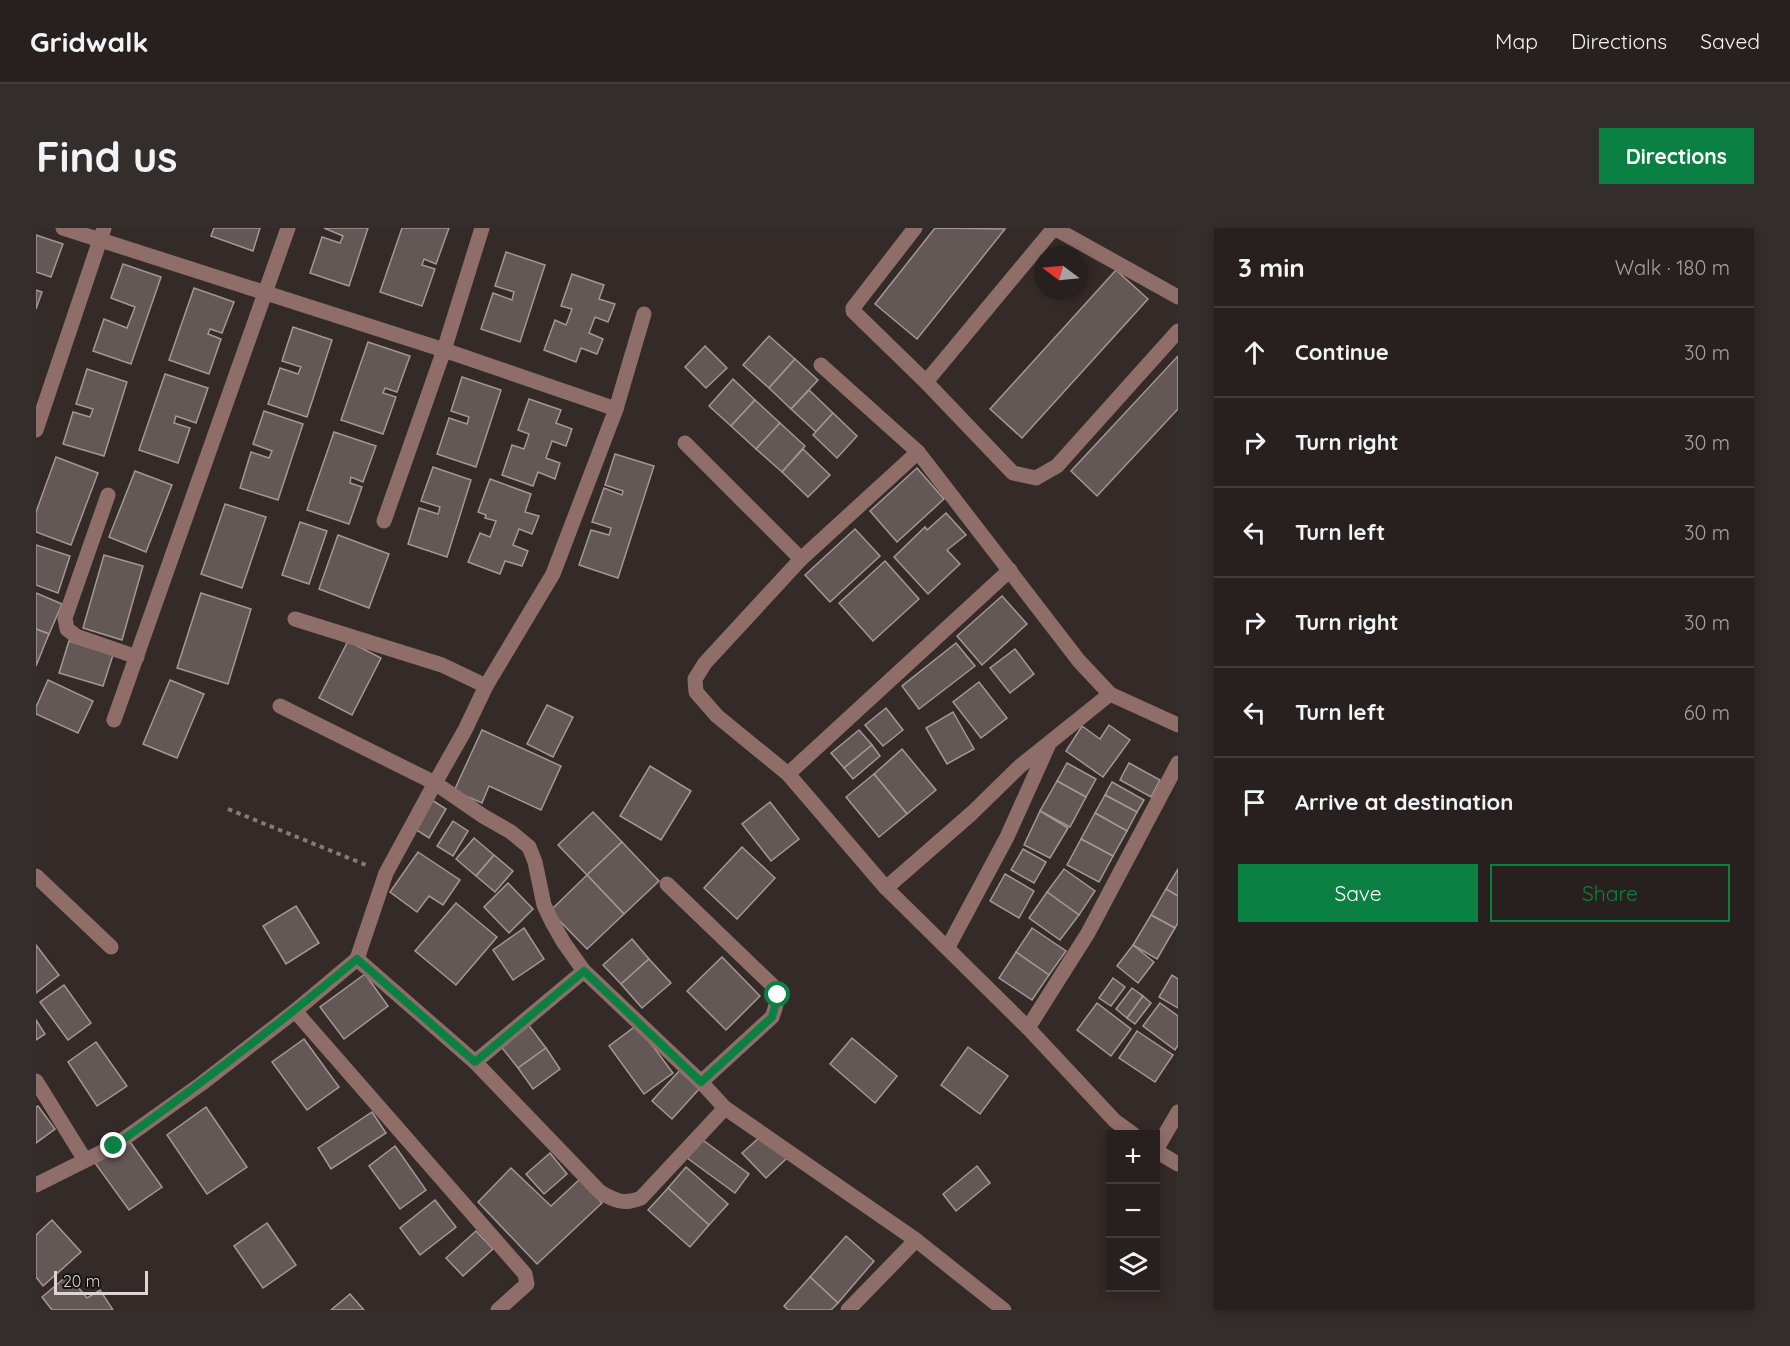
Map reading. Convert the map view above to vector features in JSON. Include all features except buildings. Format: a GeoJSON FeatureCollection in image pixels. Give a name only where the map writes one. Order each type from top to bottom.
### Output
{"type":"FeatureCollection","features":[{"type":"Feature","properties":{"kind":"street"},"geometry":{"type":"LineString","coordinates":[[63,228],[101,235],[266,293],[444,350],[616,409]]}},
{"type":"Feature","properties":{"kind":"street"},"geometry":{"type":"LineString","coordinates":[[114,720],[288,228]]}},
{"type":"Feature","properties":{"kind":"street"},"geometry":{"type":"LineString","coordinates":[[384,521],[444,350],[482,228]]}},
{"type":"Feature","properties":{"kind":"street"},"geometry":{"type":"LineString","coordinates":[[915,228],[852,310],[926,382],[1012,473],[1036,477],[1057,466],[1178,331]]}},
{"type":"Feature","properties":{"kind":"street"},"geometry":{"type":"LineString","coordinates":[[926,382],[1054,228],[1178,297]]}},
{"type":"Feature","properties":{"kind":"street"},"geometry":{"type":"LineString","coordinates":[[36,430],[101,235]]}},
{"type":"Feature","properties":{"kind":"street"},"geometry":{"type":"LineString","coordinates":[[36,1185],[124,1139],[201,1084],[295,1011],[357,959],[386,873],[465,730],[486,686],[554,574],[616,409],[644,314]]}},
{"type":"Feature","properties":{"kind":"street"},"geometry":{"type":"LineString","coordinates":[[821,365],[918,452],[1079,661],[1110,694],[1178,725]]}},
{"type":"Feature","properties":{"kind":"street"},"geometry":{"type":"LineString","coordinates":[[685,443],[801,559]]}},
{"type":"Feature","properties":{"kind":"street"},"geometry":{"type":"LineString","coordinates":[[918,452],[801,559],[705,663],[695,679],[696,692],[717,716],[788,774],[886,888],[1028,1028],[1115,1121],[1127,1130]]}},
{"type":"Feature","properties":{"kind":"street"},"geometry":{"type":"LineString","coordinates":[[108,495],[65,618],[68,629],[76,636],[137,657]]}},
{"type":"Feature","properties":{"kind":"street"},"geometry":{"type":"LineString","coordinates":[[788,774],[1010,570]]}},
{"type":"Feature","properties":{"kind":"street"},"geometry":{"type":"LineString","coordinates":[[295,619],[442,665],[486,686]]}},
{"type":"Feature","properties":{"kind":"street"},"geometry":{"type":"LineString","coordinates":[[886,888],[972,813],[1019,766],[1110,694]]}},
{"type":"Feature","properties":{"kind":"street"},"geometry":{"type":"LineString","coordinates":[[280,706],[435,783],[511,832],[529,847],[536,862],[544,905],[552,922],[584,971],[701,1082],[725,1108],[916,1240],[1003,1310]]}},
{"type":"Feature","properties":{"kind":"street"},"geometry":{"type":"LineString","coordinates":[[948,947],[1007,837],[1051,741]]}},
{"type":"Feature","properties":{"kind":"street"},"geometry":{"type":"LineString","coordinates":[[1028,1028],[1088,933],[1178,763]]}},
{"type":"Feature","properties":{"kind":"street"},"geometry":{"type":"LineString","coordinates":[[36,876],[111,946]]}},
{"type":"Feature","properties":{"kind":"street"},"geometry":{"type":"LineString","coordinates":[[667,884],[772,985],[778,995],[772,1017],[701,1082]]}},
{"type":"Feature","properties":{"kind":"street"},"geometry":{"type":"LineString","coordinates":[[357,959],[475,1062],[600,1192],[618,1201],[631,1203],[641,1198],[725,1108]]}},
{"type":"Feature","properties":{"kind":"street"},"geometry":{"type":"LineString","coordinates":[[475,1062],[584,971]]}},
{"type":"Feature","properties":{"kind":"street"},"geometry":{"type":"LineString","coordinates":[[295,1011],[525,1274],[527,1284],[498,1310]]}},
{"type":"Feature","properties":{"kind":"street"},"geometry":{"type":"LineString","coordinates":[[36,1081],[85,1160]]}},
{"type":"Feature","properties":{"kind":"street"},"geometry":{"type":"LineString","coordinates":[[1160,1142],[1178,1112]]}},
{"type":"Feature","properties":{"kind":"street"},"geometry":{"type":"LineString","coordinates":[[1160,1153],[1178,1164]]}},
{"type":"Feature","properties":{"kind":"street"},"geometry":{"type":"LineString","coordinates":[[848,1310],[916,1240]]}},
{"type":"Feature","properties":{"kind":"path"},"geometry":{"type":"LineString","coordinates":[[228,809],[386,873]]}},
{"type":"Feature","properties":{"kind":"route"},"geometry":{"type":"LineString","coordinates":[[114,1146],[201,1084],[295,1011],[357,959],[475,1062],[584,971],[701,1082],[772,1017],[778,995]]}}]}
